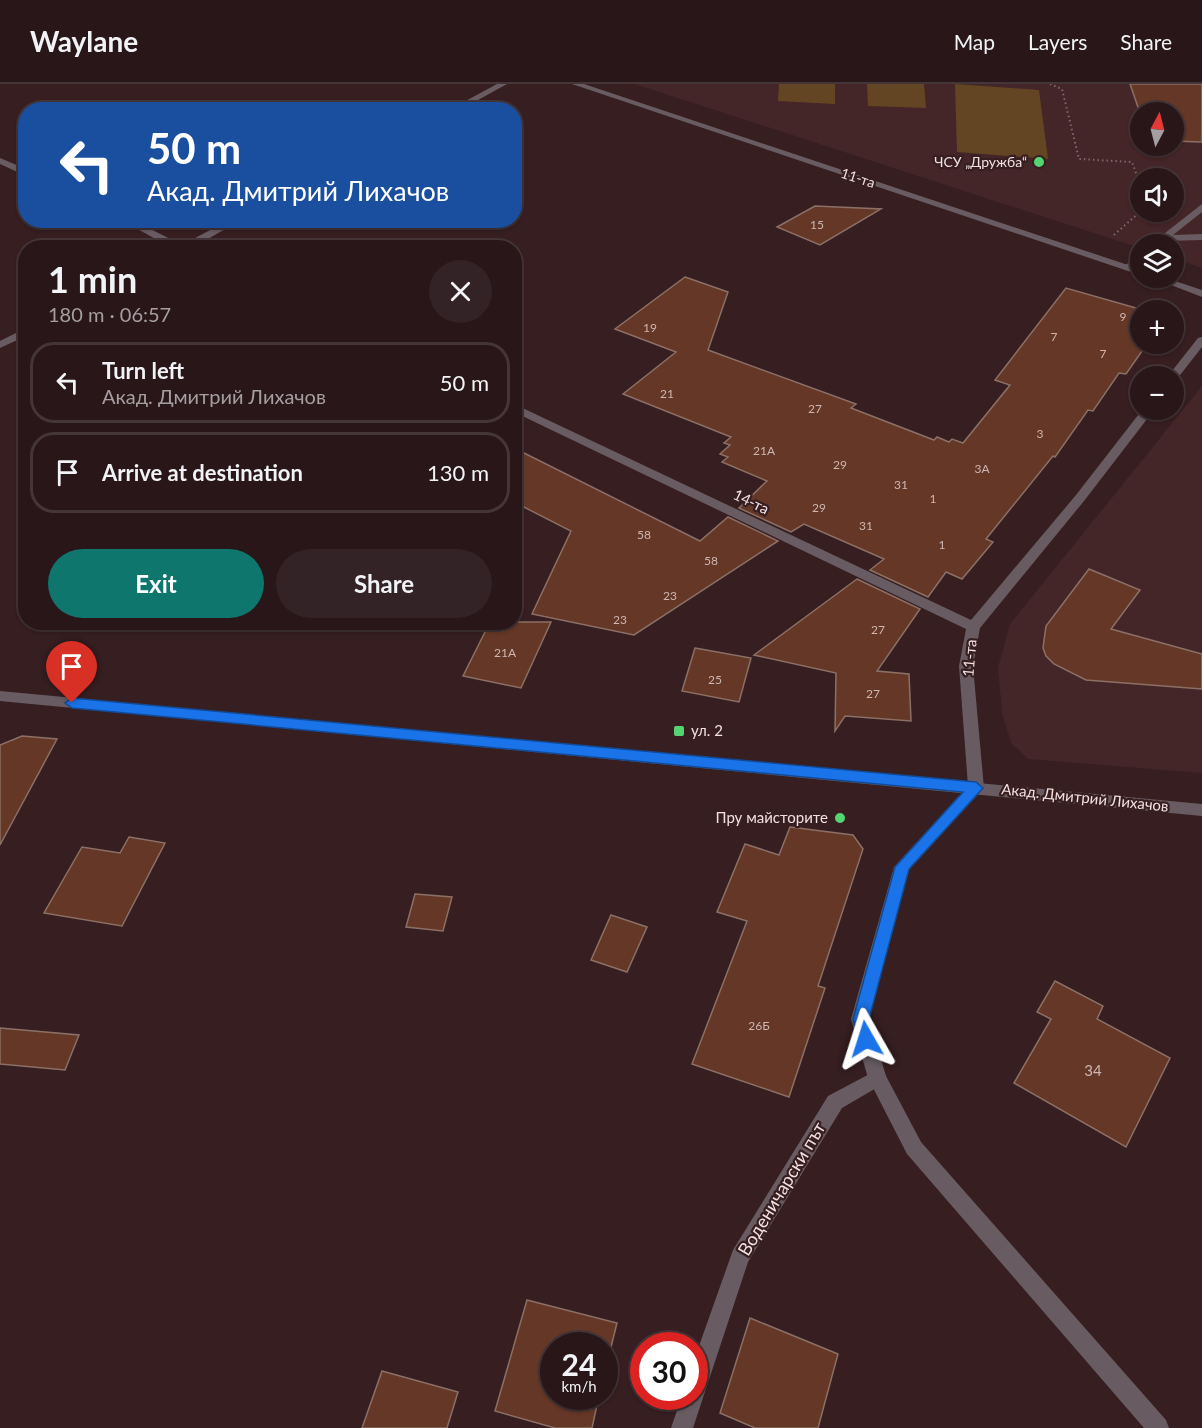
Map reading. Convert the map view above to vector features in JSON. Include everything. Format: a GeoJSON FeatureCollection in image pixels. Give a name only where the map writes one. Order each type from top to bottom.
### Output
{"type":"FeatureCollection","features":[{"type":"Feature","properties":{"kind":"street"},"geometry":{"type":"LineString","coordinates":[[468,102],[503,84]]}},
{"type":"Feature","properties":{"kind":"street","name":"11-та"},"geometry":{"type":"LineString","coordinates":[[576,84],[1128,268]]}},
{"type":"Feature","properties":{"kind":"street"},"geometry":{"type":"LineString","coordinates":[[0,161],[18,169]]}},
{"type":"Feature","properties":{"kind":"street"},"geometry":{"type":"LineString","coordinates":[[1169,234],[1202,207]]}},
{"type":"Feature","properties":{"kind":"street"},"geometry":{"type":"LineString","coordinates":[[141,228],[165,240]]}},
{"type":"Feature","properties":{"kind":"street"},"geometry":{"type":"LineString","coordinates":[[198,240],[221,228]]}},
{"type":"Feature","properties":{"kind":"street"},"geometry":{"type":"LineString","coordinates":[[1184,239],[1202,237]]}},
{"type":"Feature","properties":{"kind":"street"},"geometry":{"type":"LineString","coordinates":[[1184,287],[1202,294]]}},
{"type":"Feature","properties":{"kind":"street"},"geometry":{"type":"LineString","coordinates":[[0,345],[18,336]]}},
{"type":"Feature","properties":{"kind":"street"},"geometry":{"type":"LineString","coordinates":[[1182,366],[1202,340]]}},
{"type":"Feature","properties":{"kind":"street","name":"14-та"},"geometry":{"type":"LineString","coordinates":[[522,411],[973,627]]}},
{"type":"Feature","properties":{"kind":"street","name":"11-та"},"geometry":{"type":"LineString","coordinates":[[976,788],[966,666],[973,627],[1080,498],[1140,420]]}},
{"type":"Feature","properties":{"kind":"street","name":"Акад. Дмитрий Лихачов"},"geometry":{"type":"LineString","coordinates":[[0,697],[1202,810]]}},
{"type":"Feature","properties":{"kind":"street"},"geometry":{"type":"LineString","coordinates":[[976,788],[902,867],[861,1019],[877,1078],[914,1148],[1158,1428]]}},
{"type":"Feature","properties":{"kind":"street","name":"Воденичарски път"},"geometry":{"type":"LineString","coordinates":[[708,1351],[740,1257],[835,1102],[877,1078]]}},
{"type":"Feature","properties":{"kind":"street"},"geometry":{"type":"LineString","coordinates":[[682,1428],[688,1410]]}},
{"type":"Feature","properties":{"kind":"path"},"geometry":{"type":"LineString","coordinates":[[1050,84],[1062,89],[1079,159],[1132,162],[1134,168]]}},
{"type":"Feature","properties":{"kind":"path"},"geometry":{"type":"LineString","coordinates":[[1110,238],[1130,221]]}},
{"type":"Feature","properties":{"kind":"shaded area","name":"ЧСУ „Дружба“"},"geometry":{"type":"Polygon","coordinates":[[[635,84],[1202,84],[1202,268],[1184,262],[1184,234],[1130,234],[1130,245],[635,84]]]}},
{"type":"Feature","properties":{"kind":"shaded area"},"geometry":{"type":"Polygon","coordinates":[[[779,84],[835,84],[835,104],[778,101],[779,84]]]}},
{"type":"Feature","properties":{"kind":"shaded area"},"geometry":{"type":"Polygon","coordinates":[[[867,84],[924,84],[926,108],[868,106],[867,84]]]}},
{"type":"Feature","properties":{"kind":"shaded area"},"geometry":{"type":"Polygon","coordinates":[[[955,84],[1039,90],[1048,159],[957,152],[955,84]]]}},
{"type":"Feature","properties":{"kind":"shaded area"},"geometry":{"type":"Polygon","coordinates":[[[1202,386],[1202,773],[1028,759],[1011,743],[1002,713],[998,667],[1010,624],[1175,420],[1184,420],[1184,408],[1202,386]]]}},
{"type":"Feature","properties":{"kind":"building"},"geometry":{"type":"Polygon","coordinates":[[[1130,84],[1202,84],[1202,142],[1184,141],[1184,102],[1136,102],[1130,84]]]}},
{"type":"Feature","properties":{"kind":"building"},"geometry":{"type":"Polygon","coordinates":[[[815,206],[881,209],[820,245],[777,227],[815,206]]]}},
{"type":"Feature","properties":{"kind":"building"},"geometry":{"type":"Polygon","coordinates":[[[685,277],[728,292],[708,350],[856,404],[851,408],[934,440],[937,437],[949,442],[952,439],[963,443],[1010,385],[995,380],[1066,288],[1130,306],[1130,354],[1140,354],[1126,374],[1119,373],[1093,411],[1088,410],[1055,457],[1053,456],[986,539],[993,542],[962,579],[946,572],[928,597],[870,570],[884,559],[804,524],[791,532],[739,508],[767,481],[722,462],[728,457],[720,454],[730,445],[724,443],[731,437],[623,394],[676,352],[615,329],[685,277]]]}},
{"type":"Feature","properties":{"kind":"building"},"geometry":{"type":"Polygon","coordinates":[[[522,452],[700,541],[728,517],[778,541],[634,635],[532,614],[571,531],[522,506],[522,452]]]}},
{"type":"Feature","properties":{"kind":"building"},"geometry":{"type":"Polygon","coordinates":[[[1089,569],[1140,590],[1111,629],[1202,654],[1202,689],[1086,680],[1054,664],[1046,656],[1043,648],[1046,626],[1089,569]]]}},
{"type":"Feature","properties":{"kind":"building"},"geometry":{"type":"Polygon","coordinates":[[[857,579],[920,609],[877,671],[909,674],[911,721],[845,716],[835,731],[836,673],[754,655],[857,579]]]}},
{"type":"Feature","properties":{"kind":"building"},"geometry":{"type":"Polygon","coordinates":[[[522,622],[551,622],[521,688],[463,676],[486,630],[522,630],[522,622]]]}},
{"type":"Feature","properties":{"kind":"building"},"geometry":{"type":"Polygon","coordinates":[[[695,648],[751,658],[739,702],[682,691],[695,648]]]}},
{"type":"Feature","properties":{"kind":"building"},"geometry":{"type":"Polygon","coordinates":[[[22,736],[57,739],[0,845],[0,745],[22,736]]]}},
{"type":"Feature","properties":{"kind":"building"},"geometry":{"type":"Polygon","coordinates":[[[790,827],[853,835],[863,849],[818,986],[825,988],[789,1097],[692,1064],[747,921],[717,912],[745,844],[779,855],[790,827]]]}},
{"type":"Feature","properties":{"kind":"building"},"geometry":{"type":"Polygon","coordinates":[[[129,837],[165,843],[122,926],[44,913],[82,847],[120,853],[129,837]]]}},
{"type":"Feature","properties":{"kind":"building"},"geometry":{"type":"Polygon","coordinates":[[[415,894],[452,897],[443,931],[406,927],[415,894]]]}},
{"type":"Feature","properties":{"kind":"building"},"geometry":{"type":"Polygon","coordinates":[[[611,915],[647,927],[627,972],[591,960],[611,915]]]}},
{"type":"Feature","properties":{"kind":"building"},"geometry":{"type":"Polygon","coordinates":[[[1055,981],[1103,1006],[1097,1019],[1170,1058],[1126,1147],[1014,1083],[1051,1019],[1037,1012],[1055,981]]]}},
{"type":"Feature","properties":{"kind":"building"},"geometry":{"type":"Polygon","coordinates":[[[0,1028],[79,1035],[65,1070],[0,1064],[0,1028]]]}},
{"type":"Feature","properties":{"kind":"building"},"geometry":{"type":"Polygon","coordinates":[[[527,1300],[617,1323],[615,1332],[540,1332],[540,1410],[596,1410],[592,1428],[555,1428],[495,1411],[527,1300]]]}},
{"type":"Feature","properties":{"kind":"building"},"geometry":{"type":"Polygon","coordinates":[[[750,1318],[838,1354],[818,1428],[755,1428],[720,1413],[750,1318]]]}},
{"type":"Feature","properties":{"kind":"building"},"geometry":{"type":"Polygon","coordinates":[[[382,1371],[458,1392],[447,1428],[362,1428],[382,1371]]]}},
{"type":"Feature","properties":{"kind":"place","name":"ЧСУ „Дружба“"},"geometry":{"type":"Point","coordinates":[1039,162]}},
{"type":"Feature","properties":{"kind":"place","name":"ул. 2"},"geometry":{"type":"Point","coordinates":[679,731]}},
{"type":"Feature","properties":{"kind":"place","name":"Пру майсторите"},"geometry":{"type":"Point","coordinates":[840,818]}},
{"type":"Feature","properties":{"kind":"route"},"geometry":{"type":"LineString","coordinates":[[72,703],[976,788],[902,867],[861,1019],[866,1039]]}}]}
